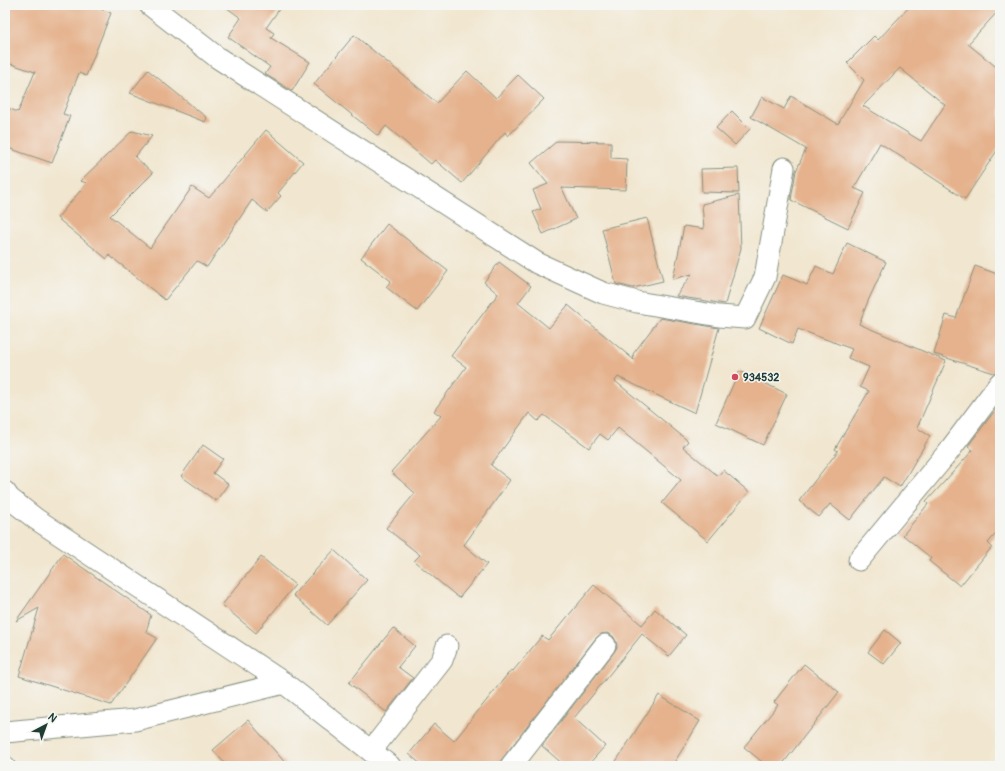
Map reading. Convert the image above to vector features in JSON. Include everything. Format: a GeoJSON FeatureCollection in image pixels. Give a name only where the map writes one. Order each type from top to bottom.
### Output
{"type":"FeatureCollection","features":[{"type":"Feature","properties":{"kind":"street"},"geometry":{"type":"LineString","coordinates":[[150,5],[218,58],[537,263],[604,293],[637,302],[719,316],[745,318],[765,277],[784,168]]}},
{"type":"Feature","properties":{"kind":"street"},"geometry":{"type":"LineString","coordinates":[[859,560],[949,452],[1000,383]]}},
{"type":"Feature","properties":{"kind":"street"},"geometry":{"type":"LineString","coordinates":[[5,492],[9,498],[36,519],[284,683],[390,766]]}},
{"type":"Feature","properties":{"kind":"street"},"geometry":{"type":"LineString","coordinates":[[512,766],[605,645]]}},
{"type":"Feature","properties":{"kind":"street"},"geometry":{"type":"LineString","coordinates":[[371,751],[442,660],[446,646]]}},
{"type":"Feature","properties":{"kind":"street"},"geometry":{"type":"LineString","coordinates":[[5,732],[135,720],[284,683]]}},
{"type":"Feature","properties":{"kind":"lane"},"geometry":{"type":"LineString","coordinates":[[5,760],[10,766]]}},
{"type":"Feature","properties":{"kind":"building"},"geometry":{"type":"Polygon","coordinates":[[[5,5],[90,5],[111,13],[86,76],[79,73],[63,114],[70,116],[52,163],[5,147],[5,107],[18,112],[35,72],[5,62],[5,5]]]}},
{"type":"Feature","properties":{"kind":"building"},"geometry":{"type":"Polygon","coordinates":[[[223,5],[282,5],[266,28],[274,33],[271,38],[310,62],[292,91],[265,74],[270,67],[228,37],[241,18],[223,5]]]}},
{"type":"Feature","properties":{"kind":"building"},"geometry":{"type":"Polygon","coordinates":[[[911,5],[1000,5],[1000,9],[968,44],[1000,70],[1000,146],[965,199],[880,143],[854,188],[865,193],[848,228],[791,200],[796,171],[806,149],[751,117],[762,97],[784,109],[791,96],[838,124],[864,80],[847,63],[874,36],[878,40],[911,5]],[[900,68],[863,106],[921,141],[945,105],[900,68]]]}},
{"type":"Feature","properties":{"kind":"building"},"geometry":{"type":"Polygon","coordinates":[[[354,35],[437,103],[467,71],[496,98],[518,75],[544,99],[508,136],[505,132],[462,183],[435,160],[431,164],[386,126],[378,136],[314,84],[354,35]]]}},
{"type":"Feature","properties":{"kind":"building"},"geometry":{"type":"Polygon","coordinates":[[[148,70],[207,118],[205,122],[130,93],[148,70]]]}},
{"type":"Feature","properties":{"kind":"building"},"geometry":{"type":"Polygon","coordinates":[[[732,111],[750,129],[735,145],[716,128],[732,111]]]}},
{"type":"Feature","properties":{"kind":"building"},"geometry":{"type":"Polygon","coordinates":[[[266,130],[303,162],[278,193],[281,196],[267,212],[252,200],[207,267],[197,261],[165,300],[109,255],[107,259],[57,218],[87,183],[80,181],[132,131],[152,136],[135,157],[153,173],[110,216],[150,248],[192,187],[209,198],[266,130]]]}},
{"type":"Feature","properties":{"kind":"building"},"geometry":{"type":"Polygon","coordinates":[[[557,141],[611,142],[611,158],[627,159],[626,190],[562,188],[576,219],[543,234],[533,212],[541,209],[533,190],[548,184],[531,163],[557,141]]]}},
{"type":"Feature","properties":{"kind":"building"},"geometry":{"type":"Polygon","coordinates":[[[738,168],[739,193],[702,192],[701,169],[738,168]]]}},
{"type":"Feature","properties":{"kind":"building"},"geometry":{"type":"Polygon","coordinates":[[[739,195],[741,248],[725,304],[676,296],[692,274],[673,279],[684,226],[704,229],[702,204],[739,195]]]}},
{"type":"Feature","properties":{"kind":"building"},"geometry":{"type":"Polygon","coordinates":[[[647,218],[663,281],[633,288],[616,284],[602,229],[647,218]]]}},
{"type":"Feature","properties":{"kind":"building"},"geometry":{"type":"Polygon","coordinates":[[[387,224],[448,271],[417,311],[386,287],[391,281],[361,258],[387,224]]]}},
{"type":"Feature","properties":{"kind":"building"},"geometry":{"type":"Polygon","coordinates":[[[847,243],[886,262],[859,324],[946,361],[917,428],[930,436],[900,487],[884,477],[850,520],[830,504],[819,517],[799,501],[838,451],[835,449],[869,391],[860,387],[869,367],[848,358],[852,349],[798,329],[792,344],[759,328],[783,275],[807,285],[816,266],[833,274],[847,243]]]}},
{"type":"Feature","properties":{"kind":"building"},"geometry":{"type":"Polygon","coordinates":[[[499,262],[531,286],[518,303],[549,328],[568,305],[634,360],[633,354],[660,318],[719,328],[695,413],[618,377],[615,381],[688,441],[683,447],[718,476],[723,470],[749,492],[708,541],[662,503],[681,480],[618,428],[608,440],[600,434],[589,448],[544,415],[538,421],[529,413],[491,465],[510,480],[464,545],[487,564],[459,598],[414,561],[420,555],[386,528],[415,493],[391,472],[441,416],[434,411],[466,367],[451,356],[498,294],[484,282],[499,262]]]}},
{"type":"Feature","properties":{"kind":"building"},"geometry":{"type":"Polygon","coordinates":[[[975,266],[1000,275],[1000,371],[994,373],[934,354],[946,315],[956,318],[975,266]]]}},
{"type":"Feature","properties":{"kind":"building"},"geometry":{"type":"Polygon","coordinates":[[[739,371],[787,394],[763,445],[716,423],[739,371]]]}},
{"type":"Feature","properties":{"kind":"building"},"geometry":{"type":"Polygon","coordinates":[[[1000,404],[1000,529],[988,543],[992,547],[960,586],[929,561],[931,558],[903,535],[928,504],[926,502],[973,450],[968,446],[1000,404]]]}},
{"type":"Feature","properties":{"kind":"building"},"geometry":{"type":"Polygon","coordinates":[[[203,445],[223,459],[213,473],[228,484],[216,501],[181,476],[203,445]]]}},
{"type":"Feature","properties":{"kind":"building"},"geometry":{"type":"Polygon","coordinates":[[[334,550],[367,580],[327,625],[293,595],[334,550]]]}},
{"type":"Feature","properties":{"kind":"building"},"geometry":{"type":"Polygon","coordinates":[[[63,554],[151,615],[146,632],[157,638],[111,705],[19,676],[39,608],[16,621],[63,554]]]}},
{"type":"Feature","properties":{"kind":"building"},"geometry":{"type":"Polygon","coordinates":[[[261,557],[295,585],[256,633],[222,605],[261,557]]]}},
{"type":"Feature","properties":{"kind":"building"},"geometry":{"type":"Polygon","coordinates":[[[594,585],[642,625],[655,609],[686,635],[669,656],[642,634],[574,718],[605,746],[587,766],[565,766],[542,746],[617,647],[613,636],[607,633],[601,634],[596,638],[497,766],[423,766],[409,754],[434,724],[454,741],[511,670],[513,671],[542,636],[548,640],[594,585]]]}},
{"type":"Feature","properties":{"kind":"building"},"geometry":{"type":"Polygon","coordinates":[[[393,628],[415,646],[398,667],[413,678],[386,712],[349,683],[393,628]]]}},
{"type":"Feature","properties":{"kind":"building"},"geometry":{"type":"Polygon","coordinates":[[[885,630],[901,643],[884,664],[868,652],[885,630]]]}},
{"type":"Feature","properties":{"kind":"building"},"geometry":{"type":"Polygon","coordinates":[[[804,664],[839,692],[781,766],[767,766],[744,747],[778,705],[774,702],[804,664]]]}},
{"type":"Feature","properties":{"kind":"building"},"geometry":{"type":"Polygon","coordinates":[[[659,695],[700,721],[672,766],[613,766],[659,695]]]}},
{"type":"Feature","properties":{"kind":"building"},"geometry":{"type":"Polygon","coordinates":[[[248,720],[288,766],[227,766],[213,750],[248,720]]]}},
{"type":"Feature","properties":{"kind":"place","name":"934532"},"geometry":{"type":"Point","coordinates":[735,377]}}]}
